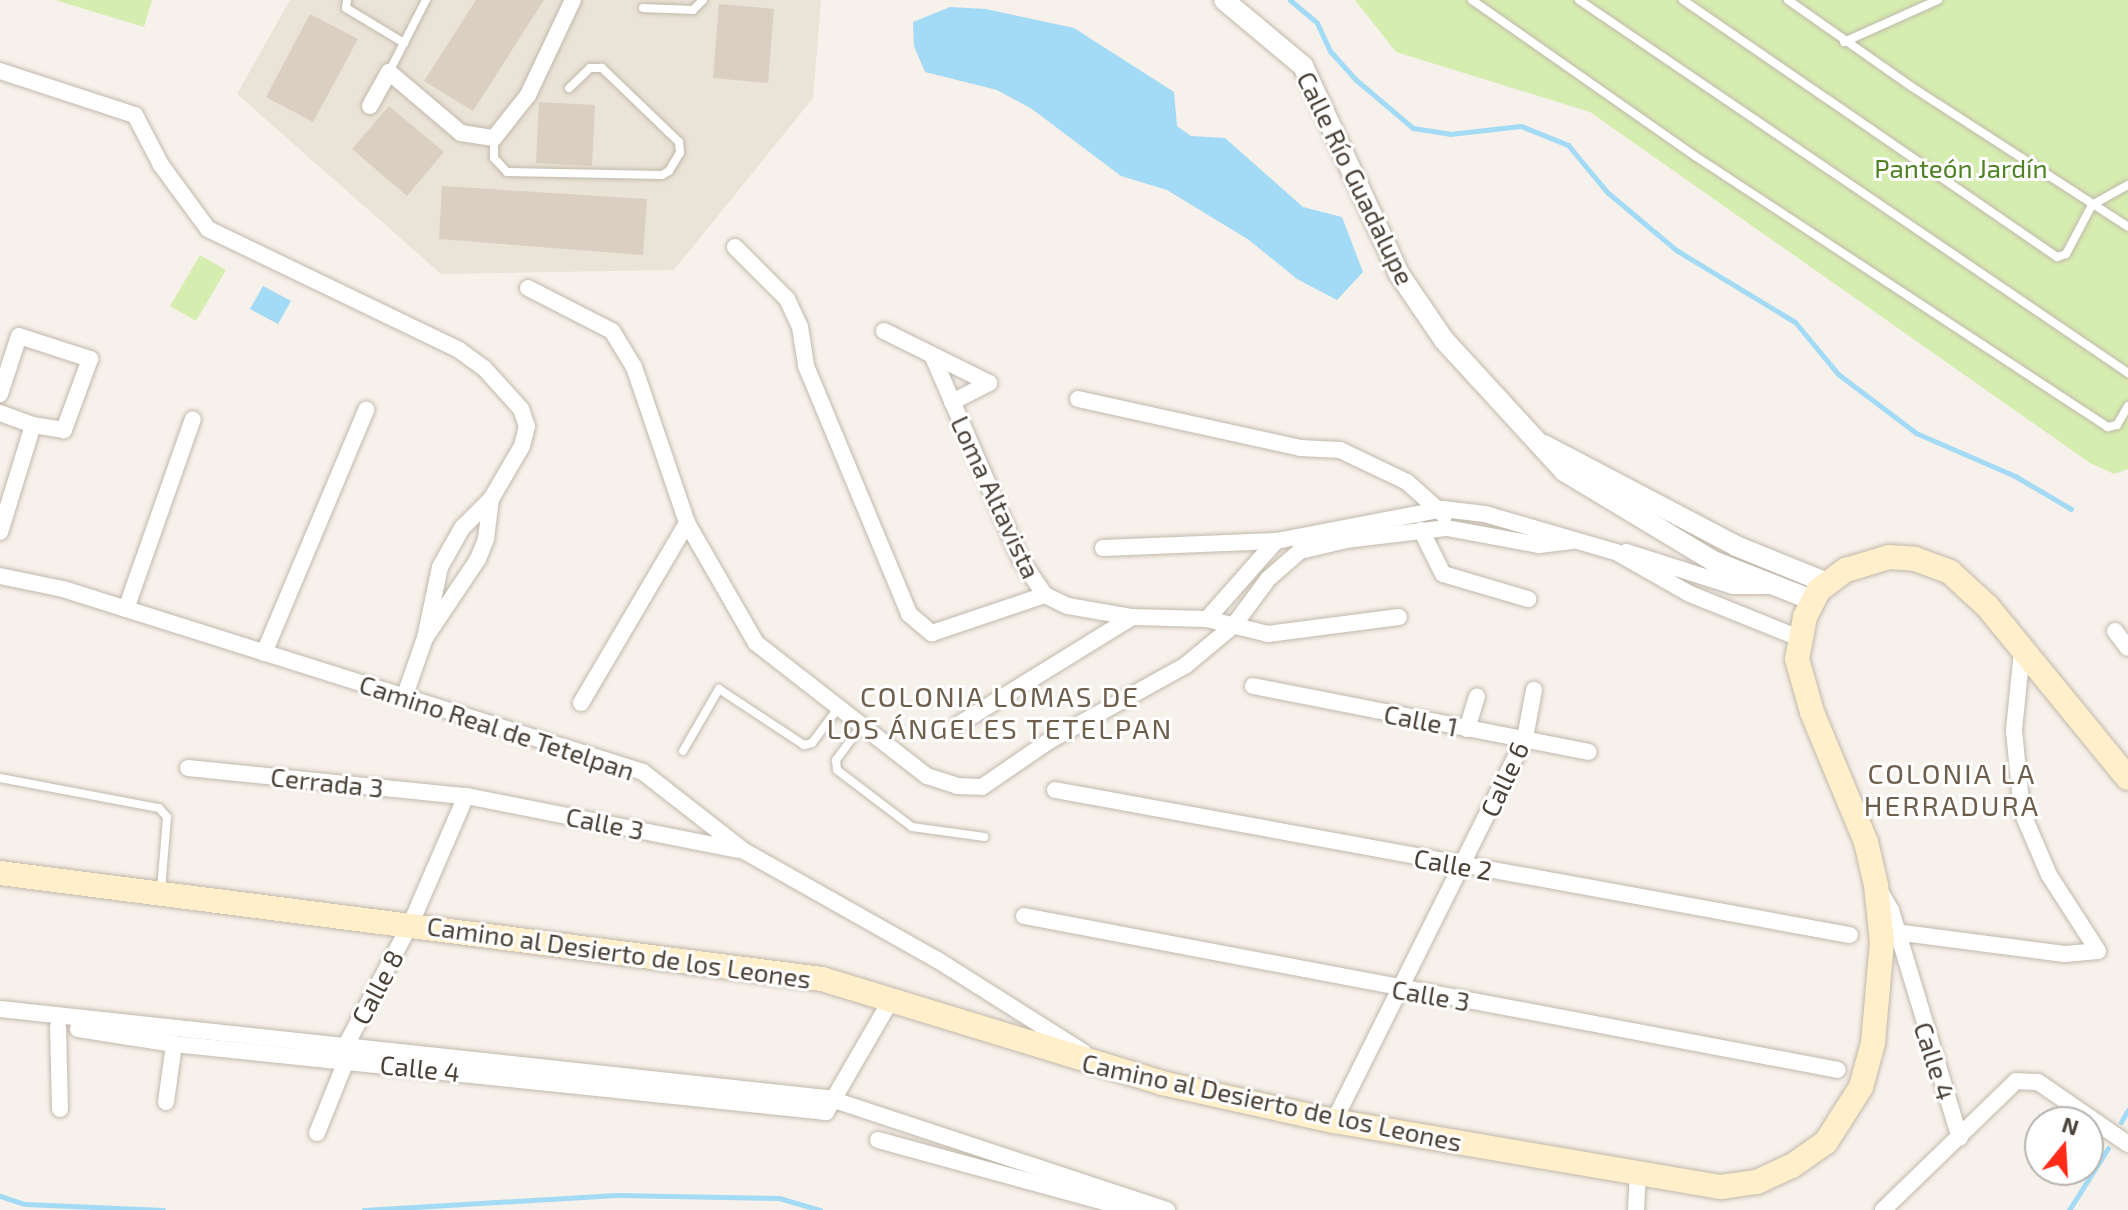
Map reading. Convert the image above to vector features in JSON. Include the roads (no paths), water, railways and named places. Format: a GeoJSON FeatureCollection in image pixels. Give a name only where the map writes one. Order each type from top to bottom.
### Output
{"type":"FeatureCollection","features":[{"type":"Feature","properties":{"kind":"main road"},"geometry":{"type":"LineString","coordinates":[[1799,638],[1820,591],[1866,561],[1889,557],[1934,565],[1965,584],[2128,778]]}},
{"type":"Feature","properties":{"kind":"main road","name":"Camino al Desierto de los Leones"},"geometry":{"type":"LineString","coordinates":[[0,873],[746,966],[822,979],[1115,1072],[1334,1121],[1638,1177],[1721,1187],[1757,1182],[1792,1166],[1826,1142],[1861,1087],[1873,1043],[1882,942],[1876,885],[1866,842],[1801,679],[1799,638]]}},
{"type":"Feature","properties":{"kind":"street"},"geometry":{"type":"LineString","coordinates":[[370,106],[389,72],[461,133],[494,138],[543,70],[573,0]]}},
{"type":"Feature","properties":{"kind":"street","name":"Calle Río Guadalupe"},"geometry":{"type":"LineString","coordinates":[[1224,0],[1251,17],[1303,66],[1399,274],[1444,340],[1564,471],[1599,495],[1713,561],[1774,586],[1820,591]]}},
{"type":"Feature","properties":{"kind":"street"},"geometry":{"type":"LineString","coordinates":[[0,71],[135,115],[161,165],[208,229],[385,311],[484,368],[521,409],[527,426],[522,446],[491,499],[462,528],[443,561],[425,638],[404,698]]}},
{"type":"Feature","properties":{"kind":"street"},"geometry":{"type":"LineString","coordinates":[[735,247],[769,277],[794,313],[806,366],[909,614],[932,633],[1045,595]]}},
{"type":"Feature","properties":{"kind":"street"},"geometry":{"type":"LineString","coordinates":[[528,288],[612,331],[634,367],[687,523],[756,643],[927,776],[982,787],[1049,741],[1186,665],[1234,625],[1268,579],[1300,551],[1447,528],[1539,545],[1572,541]]}},
{"type":"Feature","properties":{"kind":"street"},"geometry":{"type":"LineString","coordinates":[[884,331],[989,383],[952,402]]}},
{"type":"Feature","properties":{"kind":"street"},"geometry":{"type":"LineString","coordinates":[[0,394],[19,336],[90,359],[64,430],[33,425],[0,413]]}},
{"type":"Feature","properties":{"kind":"street","name":"Loma Altavista"},"geometry":{"type":"LineString","coordinates":[[933,357],[1021,560],[1045,595],[1068,606],[1132,617],[1207,619],[1268,634],[1399,617]]}},
{"type":"Feature","properties":{"kind":"street"},"geometry":{"type":"LineString","coordinates":[[1078,399],[1300,448],[1340,450],[1378,464],[1443,509],[1447,528]]}},
{"type":"Feature","properties":{"kind":"street"},"geometry":{"type":"LineString","coordinates":[[264,653],[366,410]]}},
{"type":"Feature","properties":{"kind":"street"},"geometry":{"type":"LineString","coordinates":[[126,609],[193,419]]}},
{"type":"Feature","properties":{"kind":"street"},"geometry":{"type":"LineString","coordinates":[[0,532],[33,425]]}},
{"type":"Feature","properties":{"kind":"street","name":"Calle Río Guadalupe"},"geometry":{"type":"LineString","coordinates":[[1536,441],[1598,469],[1820,591]]}},
{"type":"Feature","properties":{"kind":"street"},"geometry":{"type":"LineString","coordinates":[[425,638],[470,574],[486,539],[491,499]]}},
{"type":"Feature","properties":{"kind":"street"},"geometry":{"type":"LineString","coordinates":[[1103,548],[1276,541],[1443,509],[1485,514],[1616,552],[1690,594],[1799,638]]}},
{"type":"Feature","properties":{"kind":"street"},"geometry":{"type":"LineString","coordinates":[[581,703],[687,523]]}},
{"type":"Feature","properties":{"kind":"street"},"geometry":{"type":"LineString","coordinates":[[1421,530],[1443,574],[1528,599]]}},
{"type":"Feature","properties":{"kind":"street"},"geometry":{"type":"LineString","coordinates":[[1202,651],[1207,619],[1276,541]]}},
{"type":"Feature","properties":{"kind":"street"},"geometry":{"type":"LineString","coordinates":[[1616,552],[1635,551],[1733,586],[1774,586]]}},
{"type":"Feature","properties":{"kind":"street"},"geometry":{"type":"LineString","coordinates":[[443,561],[470,574]]}},
{"type":"Feature","properties":{"kind":"street","name":"Camino Real de Tetelpan"},"geometry":{"type":"LineString","coordinates":[[0,576],[126,609],[643,772],[744,851],[936,959],[1115,1072]]}},
{"type":"Feature","properties":{"kind":"street"},"geometry":{"type":"LineString","coordinates":[[959,724],[1132,617]]}},
{"type":"Feature","properties":{"kind":"street"},"geometry":{"type":"LineString","coordinates":[[2115,631],[2128,648]]}},
{"type":"Feature","properties":{"kind":"street"},"geometry":{"type":"LineString","coordinates":[[1895,932],[2065,954],[2098,951],[2049,875],[2022,812],[2014,730],[2022,651]]}},
{"type":"Feature","properties":{"kind":"street","name":"Calle 1"},"geometry":{"type":"LineString","coordinates":[[1253,686],[1589,752]]}},
{"type":"Feature","properties":{"kind":"street","name":"Calle 6"},"geometry":{"type":"LineString","coordinates":[[1334,1121],[1525,738],[1534,690]]}},
{"type":"Feature","properties":{"kind":"street"},"geometry":{"type":"LineString","coordinates":[[1467,729],[1477,696]]}},
{"type":"Feature","properties":{"kind":"street","name":"Cerrada 3"},"geometry":{"type":"LineString","coordinates":[[188,768],[466,796]]}},
{"type":"Feature","properties":{"kind":"street","name":"Calle 2"},"geometry":{"type":"LineString","coordinates":[[1055,790],[1850,935]]}},
{"type":"Feature","properties":{"kind":"street","name":"Calle 3"},"geometry":{"type":"LineString","coordinates":[[466,796],[744,851]]}},
{"type":"Feature","properties":{"kind":"street","name":"Calle 8"},"geometry":{"type":"LineString","coordinates":[[317,1133],[345,1054],[411,923],[466,796]]}},
{"type":"Feature","properties":{"kind":"street","name":"Calle 4"},"geometry":{"type":"LineString","coordinates":[[1876,885],[1891,910],[1895,932],[1960,1138]]}},
{"type":"Feature","properties":{"kind":"street","name":"Calle 3"},"geometry":{"type":"LineString","coordinates":[[1024,916],[1399,990],[1838,1070]]}},
{"type":"Feature","properties":{"kind":"street"},"geometry":{"type":"LineString","coordinates":[[836,1100],[891,1000]]}},
{"type":"Feature","properties":{"kind":"street","name":"Calle 4"},"geometry":{"type":"LineString","coordinates":[[0,1009],[345,1054]]}},
{"type":"Feature","properties":{"kind":"street","name":"Calle 4"},"geometry":{"type":"LineString","coordinates":[[0,1020],[174,1044],[345,1054],[836,1100],[1167,1210]]}},
{"type":"Feature","properties":{"kind":"street"},"geometry":{"type":"LineString","coordinates":[[58,1027],[60,1109]]}},
{"type":"Feature","properties":{"kind":"street"},"geometry":{"type":"LineString","coordinates":[[166,1102],[174,1044]]}},
{"type":"Feature","properties":{"kind":"street"},"geometry":{"type":"LineString","coordinates":[[1883,1210],[2016,1081],[2027,1080],[2128,1144]]}},
{"type":"Feature","properties":{"kind":"street"},"geometry":{"type":"LineString","coordinates":[[878,1140],[1134,1210]]}},
{"type":"Feature","properties":{"kind":"street"},"geometry":{"type":"LineString","coordinates":[[1636,1210],[1638,1177]]}},
{"type":"Feature","properties":{"kind":"lane"},"geometry":{"type":"LineString","coordinates":[[347,0],[346,8],[404,43]]}},
{"type":"Feature","properties":{"kind":"lane"},"geometry":{"type":"LineString","coordinates":[[389,72],[426,0]]}},
{"type":"Feature","properties":{"kind":"lane"},"geometry":{"type":"LineString","coordinates":[[643,8],[693,10],[703,0]]}},
{"type":"Feature","properties":{"kind":"lane"},"geometry":{"type":"LineString","coordinates":[[1472,0],[1695,156],[2108,427],[2117,425],[2128,406]]}},
{"type":"Feature","properties":{"kind":"lane"},"geometry":{"type":"LineString","coordinates":[[1579,0],[2128,373]]}},
{"type":"Feature","properties":{"kind":"lane"},"geometry":{"type":"LineString","coordinates":[[1683,0],[2057,257],[2066,254],[2092,205],[2128,185]]}},
{"type":"Feature","properties":{"kind":"lane"},"geometry":{"type":"LineString","coordinates":[[1788,0],[1844,42],[2128,227]]}},
{"type":"Feature","properties":{"kind":"lane"},"geometry":{"type":"LineString","coordinates":[[1844,42],[1938,0]]}},
{"type":"Feature","properties":{"kind":"lane"},"geometry":{"type":"LineString","coordinates":[[494,138],[494,158],[507,172],[662,175],[669,171],[680,153],[679,142],[602,68],[590,68],[569,88]]}},
{"type":"Feature","properties":{"kind":"lane"},"geometry":{"type":"LineString","coordinates":[[683,751],[719,689],[804,745],[812,743],[839,707]]}},
{"type":"Feature","properties":{"kind":"lane"},"geometry":{"type":"LineString","coordinates":[[862,725],[836,760],[837,770],[912,827],[984,837]]}},
{"type":"Feature","properties":{"kind":"lane"},"geometry":{"type":"LineString","coordinates":[[0,778],[159,808],[167,817],[161,892]]}},
{"type":"Feature","properties":{"kind":"water"},"geometry":{"type":"Polygon","coordinates":[[[950,7],[986,9],[1074,28],[1174,92],[1177,126],[1191,136],[1225,138],[1303,207],[1342,217],[1363,272],[1337,300],[1297,279],[1249,240],[1167,190],[1121,176],[1032,109],[997,90],[925,72],[914,46],[913,22],[950,7]]]}},
{"type":"Feature","properties":{"kind":"water"},"geometry":{"type":"Polygon","coordinates":[[[263,286],[291,301],[278,324],[250,309],[263,286]]]}},
{"type":"Feature","properties":{"kind":"waterway"},"geometry":{"type":"LineString","coordinates":[[1290,0],[1317,23],[1330,51],[1355,79],[1413,128],[1450,134],[1521,126],[1568,145],[1607,192],[1676,250],[1795,322],[1838,374],[1916,433],[2015,476],[2071,509]]}},
{"type":"Feature","properties":{"kind":"waterway"},"geometry":{"type":"LineString","coordinates":[[2121,1122],[2128,1110]]}},
{"type":"Feature","properties":{"kind":"waterway"},"geometry":{"type":"LineString","coordinates":[[2069,1210],[2108,1148]]}},
{"type":"Feature","properties":{"kind":"waterway"},"geometry":{"type":"LineString","coordinates":[[364,1210],[617,1195],[779,1198],[820,1210]]}},
{"type":"Feature","properties":{"kind":"waterway"},"geometry":{"type":"LineString","coordinates":[[0,1196],[25,1204],[163,1210]]}},
{"type":"Feature","properties":{"kind":"district","name":"COLONIA LOMAS DE LOS ÁNGELES TETELPAN"},"geometry":{"type":"Point","coordinates":[1000,712]}},
{"type":"Feature","properties":{"kind":"district","name":"COLONIA LA HERRADURA"},"geometry":{"type":"Point","coordinates":[1952,789]}},
{"type":"Feature","properties":{"kind":"park label","name":"Panteón Jardín"},"geometry":{"type":"Point","coordinates":[1961,168]}}]}
